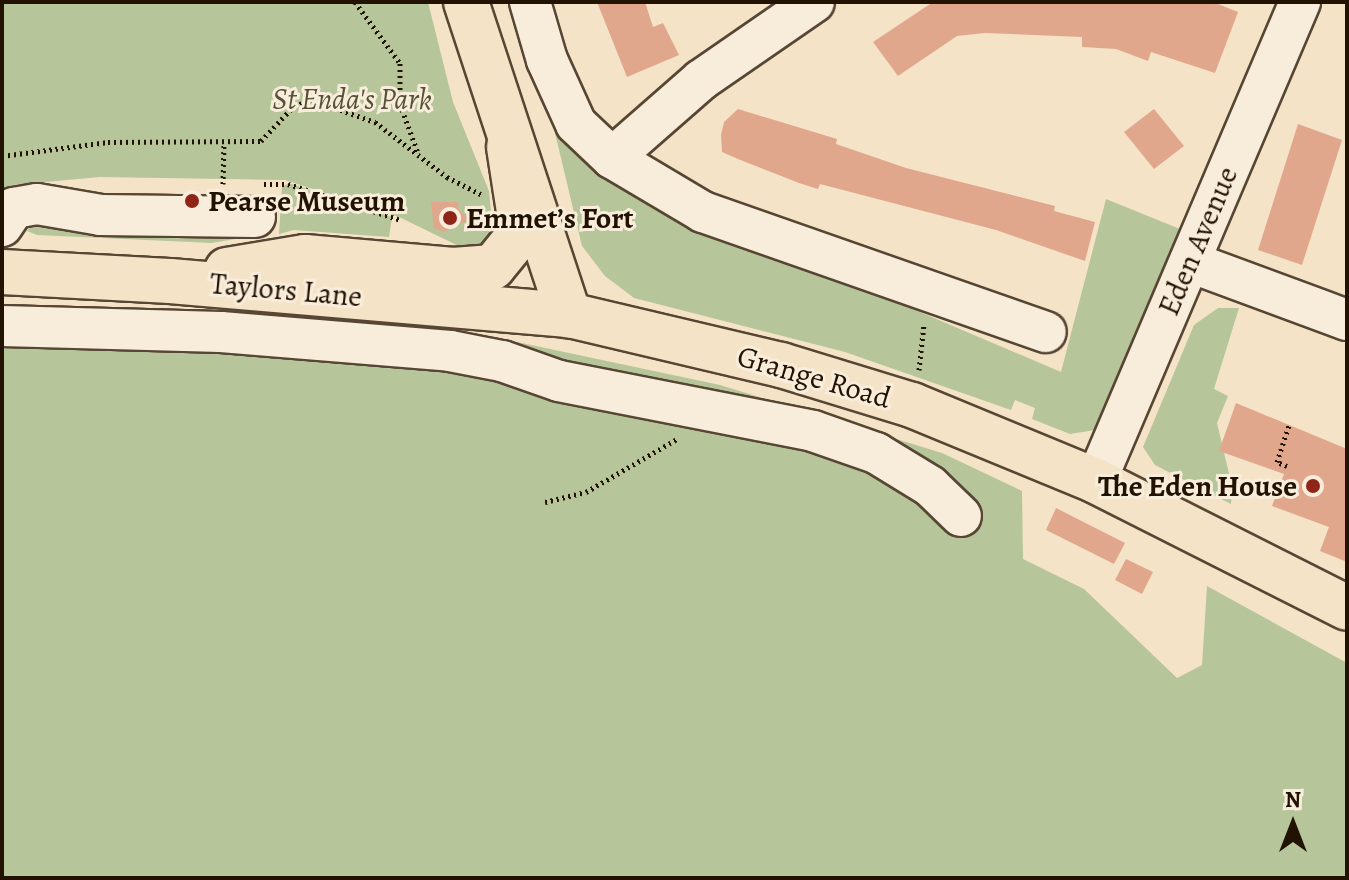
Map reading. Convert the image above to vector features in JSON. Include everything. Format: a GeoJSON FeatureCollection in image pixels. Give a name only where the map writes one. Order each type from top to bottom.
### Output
{"type":"FeatureCollection","features":[{"type":"Feature","properties":{"kind":"main road"},"geometry":{"type":"LineString","coordinates":[[466,2],[509,147],[569,315]]}},
{"type":"Feature","properties":{"kind":"main road"},"geometry":{"type":"LineString","coordinates":[[170,281],[305,257],[484,271],[501,260],[518,228],[519,195],[509,147]]}},
{"type":"Feature","properties":{"kind":"main road","name":"Taylors Lane"},"geometry":{"type":"LineString","coordinates":[[3,270],[569,315]]}},
{"type":"Feature","properties":{"kind":"main road","name":"Grange Road"},"geometry":{"type":"LineString","coordinates":[[569,315],[781,365],[897,401],[1096,481],[1347,608]]}},
{"type":"Feature","properties":{"kind":"street"},"geometry":{"type":"LineString","coordinates":[[530,2],[547,60],[576,124],[612,158],[703,212],[1046,332]]}},
{"type":"Feature","properties":{"kind":"street"},"geometry":{"type":"LineString","coordinates":[[612,158],[701,80],[814,2]]}},
{"type":"Feature","properties":{"kind":"street","name":"Eden Avenue"},"geometry":{"type":"LineString","coordinates":[[1096,481],[1300,2]]}},
{"type":"Feature","properties":{"kind":"street"},"geometry":{"type":"LineString","coordinates":[[2,226],[14,208],[37,204],[101,215],[246,195]]}},
{"type":"Feature","properties":{"kind":"street"},"geometry":{"type":"LineString","coordinates":[[1190,262],[1347,320]]}},
{"type":"Feature","properties":{"kind":"street"},"geometry":{"type":"LineString","coordinates":[[2,326],[221,332],[450,351],[502,361],[559,381],[813,431],[876,453],[930,486],[961,516]]}},
{"type":"Feature","properties":{"kind":"path"},"geometry":{"type":"LineString","coordinates":[[355,2],[400,63],[400,104],[418,154]]}},
{"type":"Feature","properties":{"kind":"path"},"geometry":{"type":"LineString","coordinates":[[2,156],[108,142],[224,144],[261,141],[294,106],[312,100],[375,122],[477,196],[489,191]]}},
{"type":"Feature","properties":{"kind":"path"},"geometry":{"type":"LineString","coordinates":[[224,144],[223,181],[246,195],[288,184],[401,220]]}},
{"type":"Feature","properties":{"kind":"path"},"geometry":{"type":"LineString","coordinates":[[919,379],[927,292]]}},
{"type":"Feature","properties":{"kind":"path"},"geometry":{"type":"LineString","coordinates":[[1287,466],[1277,462],[1289,425]]}},
{"type":"Feature","properties":{"kind":"path"},"geometry":{"type":"LineString","coordinates":[[545,502],[586,492],[687,436]]}},
{"type":"Feature","properties":{"kind":"green space","name":"St Enda's Park"},"geometry":{"type":"Polygon","coordinates":[[[2,2],[428,2],[453,102],[489,191],[492,221],[488,238],[471,252],[399,217],[285,180],[100,177],[12,185],[2,191],[2,2]]]}},
{"type":"Feature","properties":{"kind":"green space"},"geometry":{"type":"Polygon","coordinates":[[[544,87],[718,226],[1061,372],[1106,199],[1180,229],[1095,430],[1070,434],[1032,419],[1035,408],[1015,400],[1011,410],[845,352],[634,298],[605,276],[582,246],[544,87]]]}},
{"type":"Feature","properties":{"kind":"green space"},"geometry":{"type":"Polygon","coordinates":[[[289,183],[392,217],[389,237],[294,230],[279,234],[282,187],[289,183]]]}},
{"type":"Feature","properties":{"kind":"green space"},"geometry":{"type":"Polygon","coordinates":[[[35,221],[263,234],[212,243],[37,235],[27,231],[35,221]]]}},
{"type":"Feature","properties":{"kind":"green space"},"geometry":{"type":"Polygon","coordinates":[[[2,304],[321,318],[517,342],[720,385],[942,453],[1022,491],[1023,559],[1084,589],[1177,678],[1202,665],[1207,586],[1347,663],[1347,878],[2,878],[2,304]]]}},
{"type":"Feature","properties":{"kind":"green space"},"geometry":{"type":"Polygon","coordinates":[[[1218,308],[1239,308],[1214,389],[1228,396],[1217,423],[1232,486],[1231,504],[1155,465],[1143,447],[1194,325],[1218,308]]]}},
{"type":"Feature","properties":{"kind":"building"},"geometry":{"type":"Polygon","coordinates":[[[597,2],[645,2],[653,27],[663,23],[679,55],[627,77],[597,2]]]}},
{"type":"Feature","properties":{"kind":"building"},"geometry":{"type":"Polygon","coordinates":[[[933,2],[1213,2],[1238,12],[1215,73],[1151,52],[1148,61],[1116,49],[1082,47],[1082,37],[985,33],[957,36],[898,76],[873,42],[933,2]]]}},
{"type":"Feature","properties":{"kind":"building"},"geometry":{"type":"Polygon","coordinates":[[[738,109],[837,139],[836,144],[906,168],[1055,206],[1054,211],[1095,222],[1085,261],[996,230],[820,184],[818,189],[722,152],[724,122],[738,109]]]}},
{"type":"Feature","properties":{"kind":"building"},"geometry":{"type":"Polygon","coordinates":[[[1154,109],[1184,146],[1154,169],[1124,132],[1154,109]]]}},
{"type":"Feature","properties":{"kind":"building"},"geometry":{"type":"Polygon","coordinates":[[[1298,124],[1342,140],[1302,265],[1258,250],[1298,124]]]}},
{"type":"Feature","properties":{"kind":"building","name":"Emmet’s Fort"},"geometry":{"type":"Polygon","coordinates":[[[431,202],[458,202],[459,211],[470,219],[444,232],[434,228],[431,202]]]}},
{"type":"Feature","properties":{"kind":"building","name":"The Eden House"},"geometry":{"type":"Polygon","coordinates":[[[1236,403],[1347,449],[1347,562],[1320,551],[1329,527],[1272,506],[1284,474],[1219,451],[1236,403]]]}},
{"type":"Feature","properties":{"kind":"building"},"geometry":{"type":"Polygon","coordinates":[[[1056,508],[1125,543],[1114,564],[1046,530],[1056,508]]]}},
{"type":"Feature","properties":{"kind":"building"},"geometry":{"type":"Polygon","coordinates":[[[1126,559],[1153,572],[1142,594],[1115,580],[1126,559]]]}},
{"type":"Feature","properties":{"kind":"place","name":"Pearse Museum"},"geometry":{"type":"Point","coordinates":[192,201]}},
{"type":"Feature","properties":{"kind":"place","name":"Emmet’s Fort"},"geometry":{"type":"Point","coordinates":[450,218]}},
{"type":"Feature","properties":{"kind":"place","name":"The Eden House"},"geometry":{"type":"Point","coordinates":[1313,486]}}]}
